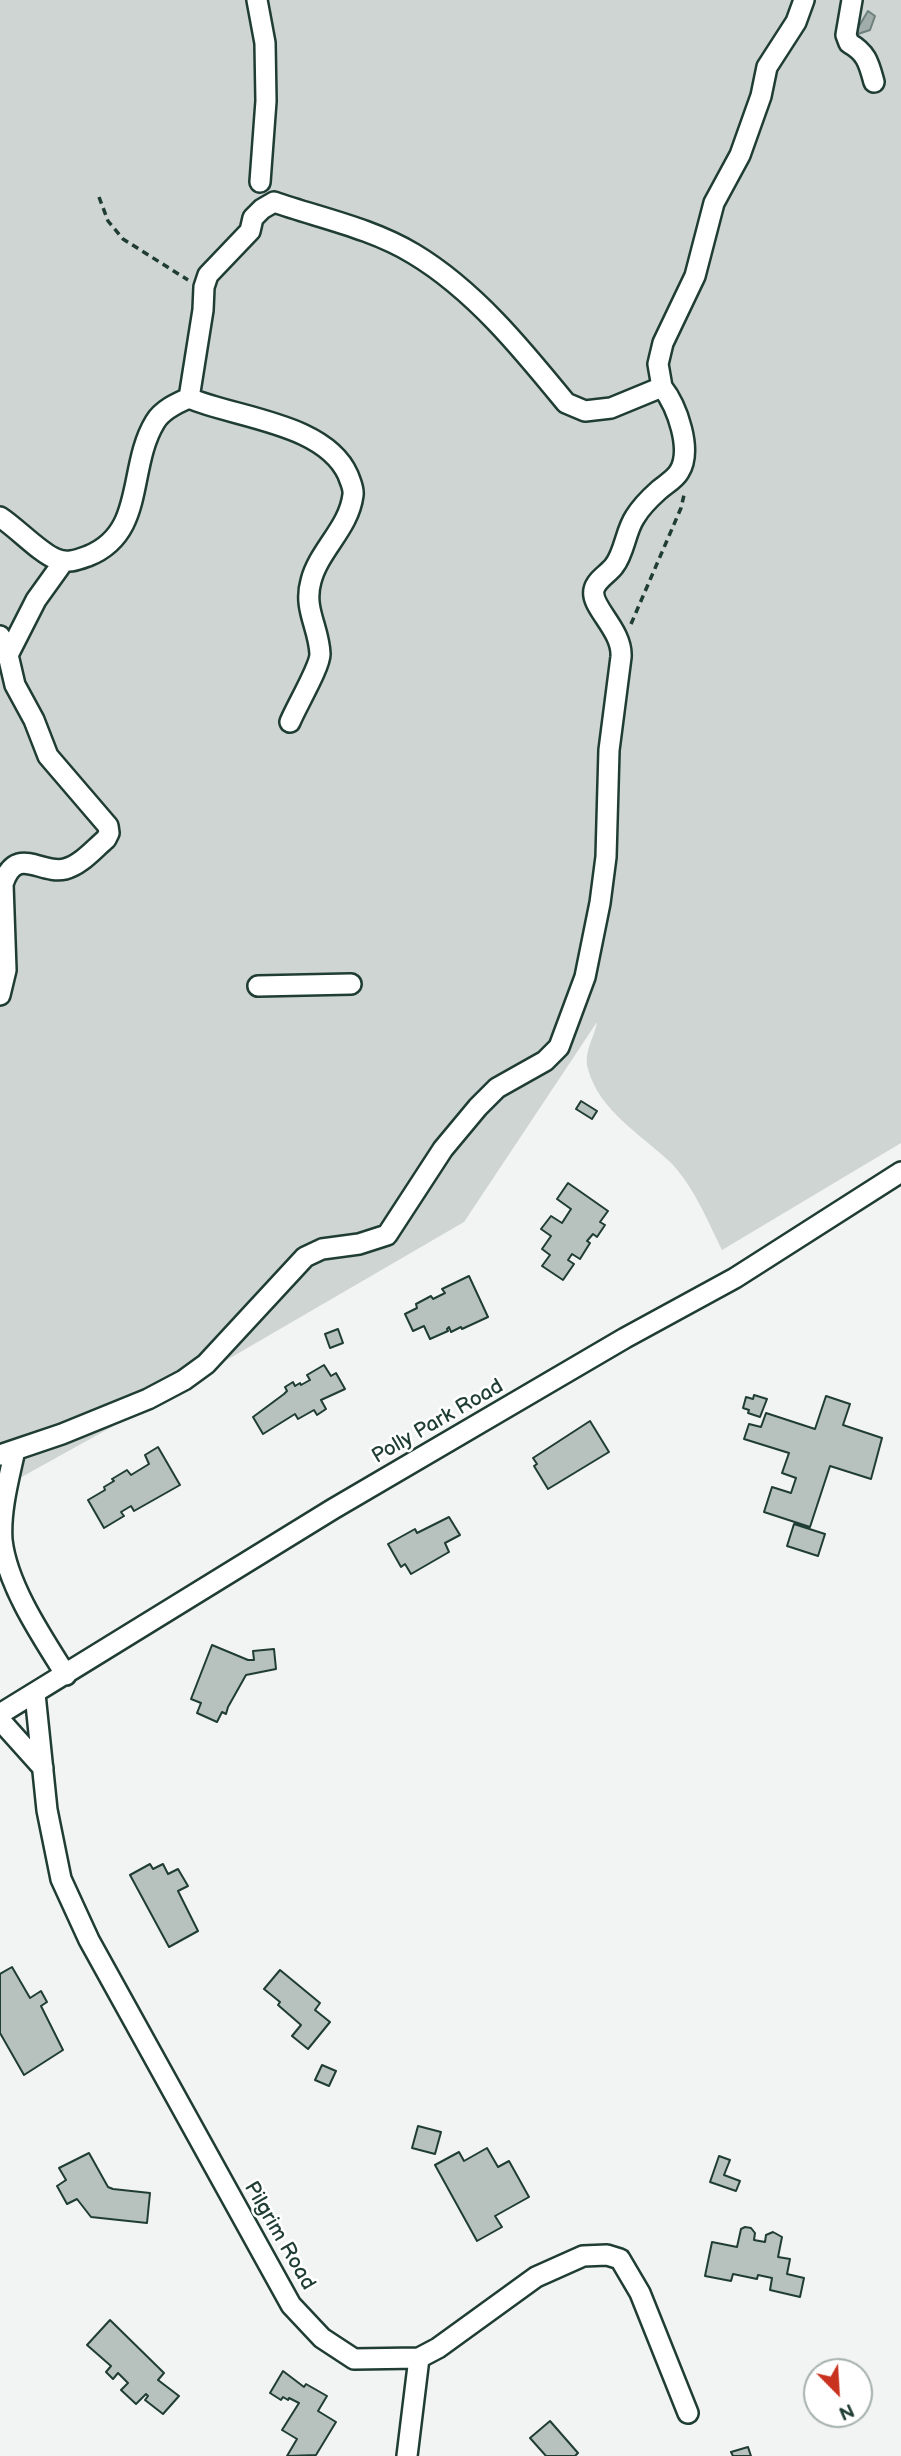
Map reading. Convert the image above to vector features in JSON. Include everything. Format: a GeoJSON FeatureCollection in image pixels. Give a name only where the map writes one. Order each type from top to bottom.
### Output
{"type":"FeatureCollection","features":[{"type":"Feature","properties":{"kind":"street"},"geometry":{"type":"LineString","coordinates":[[257,0],[265,43],[266,101],[260,182]]}},
{"type":"Feature","properties":{"kind":"street"},"geometry":{"type":"LineString","coordinates":[[66,1675],[7,1583],[2,1539],[8,1452],[62,1434],[148,1399],[184,1380],[206,1364],[305,1257],[322,1249],[359,1244],[387,1235],[443,1149],[478,1107],[497,1088],[545,1060],[559,1047],[585,977],[600,903],[606,857],[609,750],[622,645],[595,601],[593,592],[615,564],[628,528],[640,509],[678,474],[684,462],[679,419],[671,398],[662,387],[658,364],[663,343],[695,276],[714,203],[740,155],[761,96],[767,67],[796,22],[804,0]]}},
{"type":"Feature","properties":{"kind":"street"},"geometry":{"type":"LineString","coordinates":[[852,0],[846,35],[849,43],[860,49],[868,62],[874,82]]}},
{"type":"Feature","properties":{"kind":"street"},"geometry":{"type":"LineString","coordinates":[[189,398],[204,310],[204,287],[208,275],[250,231],[253,218],[274,202],[351,226],[413,253],[444,275],[482,308],[566,402],[585,411],[611,408],[662,387]]}},
{"type":"Feature","properties":{"kind":"street"},"geometry":{"type":"LineString","coordinates":[[0,517],[50,556],[64,561],[78,560],[107,547],[122,529],[131,507],[139,464],[157,419],[173,405],[189,398],[309,437],[327,449],[341,462],[352,484],[353,494],[341,526],[320,559],[310,586],[309,609],[320,654],[290,722]]}},
{"type":"Feature","properties":{"kind":"street"},"geometry":{"type":"LineString","coordinates":[[8,655],[36,600],[64,561]]}},
{"type":"Feature","properties":{"kind":"street"},"geometry":{"type":"LineString","coordinates":[[0,636],[15,685],[34,720],[48,756],[108,826],[109,833],[106,839],[69,867],[53,869],[36,863],[23,863],[7,873],[3,884],[6,970],[0,995]]}},
{"type":"Feature","properties":{"kind":"street"},"geometry":{"type":"LineString","coordinates":[[258,986],[351,984]]}},
{"type":"Feature","properties":{"kind":"street","name":"Polly Park Road"},"geometry":{"type":"LineString","coordinates":[[0,1714],[341,1505],[625,1338],[735,1278],[901,1172]]}},
{"type":"Feature","properties":{"kind":"street","name":"Pilgrim Road"},"geometry":{"type":"LineString","coordinates":[[36,1694],[47,1810],[61,1879],[89,1940],[291,2305],[322,2338],[354,2359],[419,2358]]}},
{"type":"Feature","properties":{"kind":"street"},"geometry":{"type":"LineString","coordinates":[[0,1720],[43,1768]]}},
{"type":"Feature","properties":{"kind":"street"},"geometry":{"type":"LineString","coordinates":[[407,2456],[419,2358],[438,2348],[536,2277],[583,2256],[607,2255],[620,2259],[640,2293],[688,2413]]}},
{"type":"Feature","properties":{"kind":"path"},"geometry":{"type":"LineString","coordinates":[[99,197],[108,221],[123,239],[196,284]]}},
{"type":"Feature","properties":{"kind":"path"},"geometry":{"type":"LineString","coordinates":[[622,645],[681,508],[685,490],[684,462]]}},
{"type":"Feature","properties":{"kind":"shaded area"},"geometry":{"type":"Polygon","coordinates":[[[0,0],[901,0],[901,1143],[722,1250],[685,1180],[669,1161],[611,1109],[593,1084],[587,1057],[597,1022],[464,1222],[0,1489],[0,0]]]}},
{"type":"Feature","properties":{"kind":"shaded area"},"geometry":{"type":"Polygon","coordinates":[[[868,11],[875,16],[870,30],[858,34],[856,31],[868,11]]]}},
{"type":"Feature","properties":{"kind":"building"},"geometry":{"type":"Polygon","coordinates":[[[581,1101],[597,1111],[592,1119],[576,1109],[581,1101]]]}},
{"type":"Feature","properties":{"kind":"building"},"geometry":{"type":"Polygon","coordinates":[[[568,1183],[608,1211],[600,1222],[605,1225],[597,1237],[593,1234],[587,1241],[590,1243],[580,1259],[572,1254],[568,1260],[574,1264],[563,1280],[542,1266],[550,1255],[542,1249],[551,1236],[541,1229],[551,1216],[562,1223],[571,1209],[557,1199],[568,1183]]]}},
{"type":"Feature","properties":{"kind":"building"},"geometry":{"type":"Polygon","coordinates":[[[469,1276],[488,1317],[451,1332],[449,1327],[448,1331],[430,1339],[424,1326],[413,1331],[405,1314],[417,1308],[416,1304],[431,1296],[433,1299],[445,1293],[442,1289],[469,1276]]]}},
{"type":"Feature","properties":{"kind":"building"},"geometry":{"type":"Polygon","coordinates":[[[338,1329],[343,1343],[330,1348],[325,1334],[338,1329]]]}},
{"type":"Feature","properties":{"kind":"building"},"geometry":{"type":"Polygon","coordinates":[[[324,1365],[331,1376],[336,1373],[345,1389],[321,1400],[326,1409],[317,1415],[314,1410],[298,1419],[295,1414],[263,1434],[253,1417],[284,1394],[287,1391],[285,1387],[293,1382],[295,1386],[310,1380],[307,1375],[324,1365]]]}},
{"type":"Feature","properties":{"kind":"building"},"geometry":{"type":"Polygon","coordinates":[[[754,1395],[767,1399],[760,1417],[743,1408],[746,1397],[753,1399],[754,1395]]]}},
{"type":"Feature","properties":{"kind":"building"},"geometry":{"type":"Polygon","coordinates":[[[826,1396],[850,1404],[843,1425],[882,1438],[871,1479],[830,1466],[810,1527],[764,1512],[772,1487],[791,1493],[796,1478],[782,1473],[789,1453],[744,1439],[749,1424],[761,1427],[766,1413],[815,1429],[826,1396]]]}},
{"type":"Feature","properties":{"kind":"building"},"geometry":{"type":"Polygon","coordinates":[[[590,1421],[609,1452],[548,1489],[534,1466],[537,1464],[533,1458],[590,1421]]]}},
{"type":"Feature","properties":{"kind":"building"},"geometry":{"type":"Polygon","coordinates":[[[158,1447],[180,1485],[134,1511],[131,1506],[121,1512],[124,1516],[104,1528],[88,1500],[105,1490],[104,1487],[114,1481],[112,1479],[127,1470],[131,1475],[149,1464],[145,1455],[158,1447]]]}},
{"type":"Feature","properties":{"kind":"building"},"geometry":{"type":"Polygon","coordinates":[[[449,1517],[460,1535],[445,1543],[449,1552],[411,1574],[405,1564],[401,1567],[388,1544],[415,1529],[417,1533],[449,1517]]]}},
{"type":"Feature","properties":{"kind":"building"},"geometry":{"type":"Polygon","coordinates":[[[794,1524],[825,1534],[818,1556],[787,1546],[794,1524]]]}},
{"type":"Feature","properties":{"kind":"building"},"geometry":{"type":"Polygon","coordinates":[[[212,1645],[248,1660],[254,1660],[253,1651],[274,1649],[276,1669],[246,1675],[226,1714],[222,1712],[217,1722],[197,1713],[201,1703],[191,1699],[212,1645]]]}},
{"type":"Feature","properties":{"kind":"building"},"geometry":{"type":"Polygon","coordinates":[[[150,1864],[153,1869],[163,1864],[168,1874],[178,1869],[188,1886],[178,1891],[198,1931],[169,1947],[130,1875],[150,1864]]]}},
{"type":"Feature","properties":{"kind":"building"},"geometry":{"type":"Polygon","coordinates":[[[12,1967],[30,1998],[41,1991],[47,2002],[41,2006],[63,2050],[24,2075],[0,2033],[0,1974],[12,1967]]]}},
{"type":"Feature","properties":{"kind":"building"},"geometry":{"type":"Polygon","coordinates":[[[280,1970],[320,2003],[315,2010],[330,2022],[308,2049],[292,2036],[301,2025],[264,1989],[280,1970]]]}},
{"type":"Feature","properties":{"kind":"building"},"geometry":{"type":"Polygon","coordinates":[[[322,2065],[336,2071],[329,2086],[315,2080],[322,2065]]]}},
{"type":"Feature","properties":{"kind":"building"},"geometry":{"type":"Polygon","coordinates":[[[418,2126],[441,2132],[435,2154],[412,2148],[418,2126]]]}},
{"type":"Feature","properties":{"kind":"building"},"geometry":{"type":"Polygon","coordinates":[[[487,2148],[498,2167],[509,2161],[529,2197],[495,2216],[502,2227],[477,2241],[435,2165],[459,2152],[464,2161],[487,2148]]]}},
{"type":"Feature","properties":{"kind":"building"},"geometry":{"type":"Polygon","coordinates":[[[89,2153],[108,2187],[150,2193],[147,2223],[91,2217],[77,2199],[67,2204],[57,2186],[66,2180],[59,2168],[89,2153]]]}},
{"type":"Feature","properties":{"kind":"building"},"geometry":{"type":"Polygon","coordinates":[[[719,2156],[730,2160],[724,2175],[740,2181],[736,2191],[710,2182],[719,2156]]]}},
{"type":"Feature","properties":{"kind":"building"},"geometry":{"type":"Polygon","coordinates":[[[751,2228],[755,2233],[754,2240],[765,2242],[766,2235],[773,2232],[782,2237],[778,2257],[790,2259],[787,2274],[804,2278],[800,2297],[770,2290],[772,2278],[758,2275],[757,2279],[733,2274],[731,2281],[705,2276],[712,2242],[737,2247],[741,2229],[751,2228]]]}},
{"type":"Feature","properties":{"kind":"building"},"geometry":{"type":"Polygon","coordinates":[[[110,2320],[164,2373],[158,2380],[179,2396],[163,2414],[145,2400],[148,2396],[146,2394],[136,2404],[121,2390],[128,2383],[118,2373],[113,2379],[106,2372],[111,2366],[87,2345],[110,2320]]]}},
{"type":"Feature","properties":{"kind":"building"},"geometry":{"type":"Polygon","coordinates":[[[283,2371],[304,2387],[306,2384],[327,2396],[318,2411],[336,2422],[316,2455],[287,2456],[297,2439],[282,2430],[299,2403],[283,2397],[281,2400],[270,2393],[283,2371]]]}},
{"type":"Feature","properties":{"kind":"building"},"geometry":{"type":"Polygon","coordinates":[[[550,2421],[578,2453],[575,2456],[546,2456],[530,2438],[550,2421]]]}},
{"type":"Feature","properties":{"kind":"building"},"geometry":{"type":"Polygon","coordinates":[[[748,2447],[751,2456],[733,2456],[731,2452],[748,2447]]]}}]}
